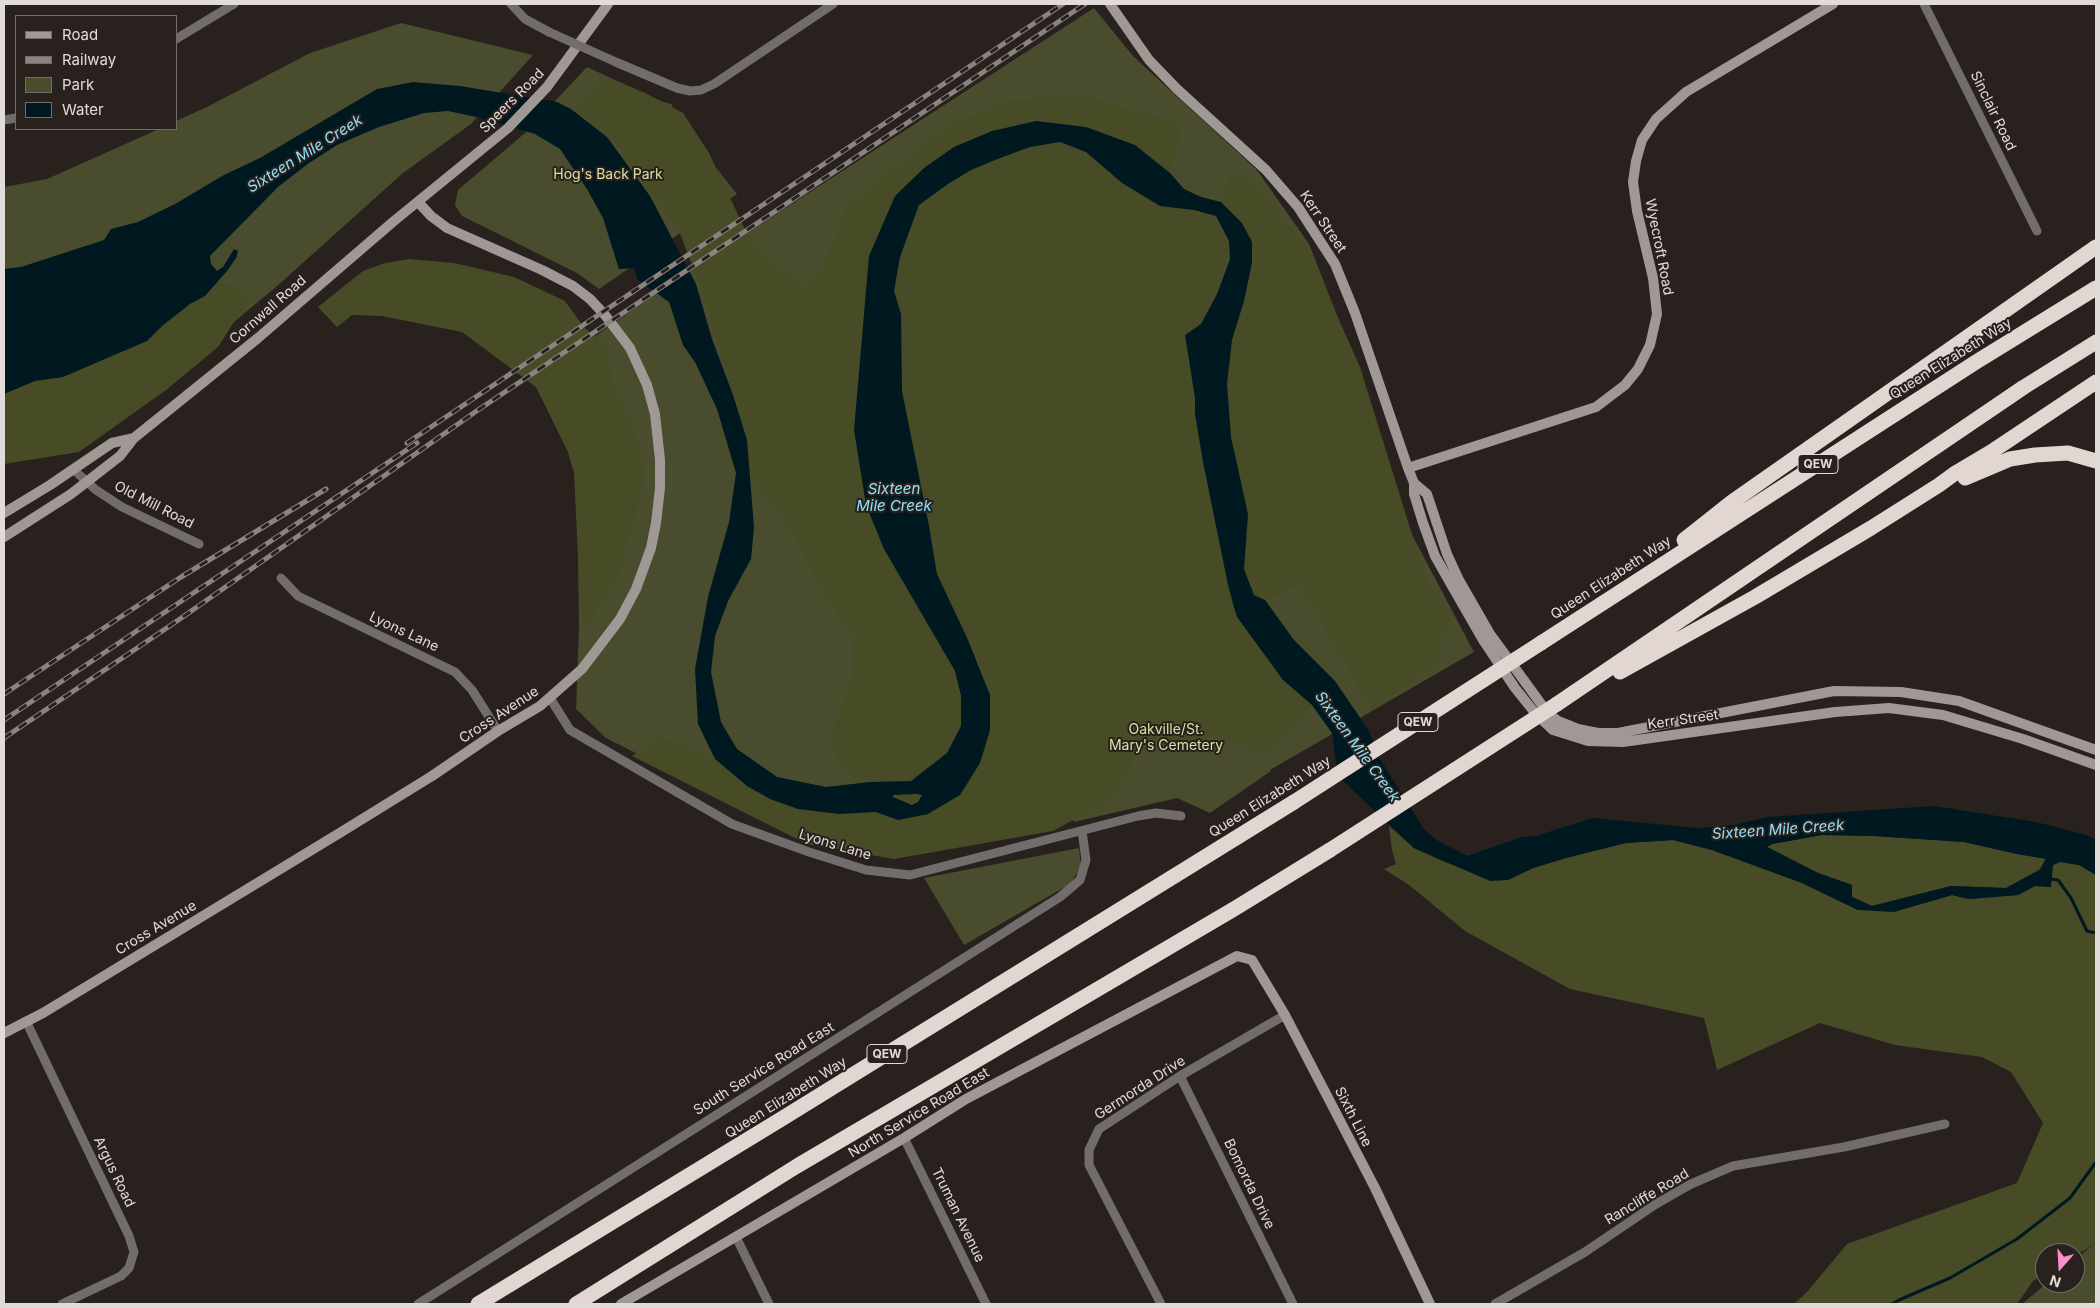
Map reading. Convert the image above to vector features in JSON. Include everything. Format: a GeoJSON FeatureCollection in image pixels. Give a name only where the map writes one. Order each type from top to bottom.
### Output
{"type":"FeatureCollection","features":[{"type":"Feature","properties":{"kind":"highway"},"geometry":{"type":"LineString","coordinates":[[1609,598],[1732,502],[2096,247]]}},
{"type":"Feature","properties":{"kind":"highway","name":"Queen Elizabeth Way"},"geometry":{"type":"LineString","coordinates":[[478,1304],[784,1118],[1294,802],[1976,362],[2096,288]]}},
{"type":"Feature","properties":{"kind":"highway"},"geometry":{"type":"LineString","coordinates":[[576,1304],[797,1166],[1226,914],[1330,850],[1557,704],[2024,387],[2096,342]]}},
{"type":"Feature","properties":{"kind":"highway"},"geometry":{"type":"LineString","coordinates":[[1557,704],[1755,597],[1940,485],[2096,382]]}},
{"type":"Feature","properties":{"kind":"highway"},"geometry":{"type":"LineString","coordinates":[[1940,485],[1959,481],[2010,459],[2035,455],[2068,453],[2096,461]]}},
{"type":"Feature","properties":{"kind":"main road","name":"Speers Road"},"geometry":{"type":"LineString","coordinates":[[418,202],[508,128],[565,65],[608,4]]}},
{"type":"Feature","properties":{"kind":"main road","name":"Kerr Street"},"geometry":{"type":"LineString","coordinates":[[1110,4],[1149,60],[1266,170],[1298,207],[1335,264],[1355,313],[1414,482],[1414,494],[1435,556],[1483,640],[1515,688],[1535,713],[1554,730],[1588,741],[1623,742],[1835,712],[1889,708],[1943,715],[2023,739],[2096,766]]}},
{"type":"Feature","properties":{"kind":"main road","name":"Wyecroft Road"},"geometry":{"type":"LineString","coordinates":[[1408,468],[1596,407],[1625,385],[1638,369],[1650,345],[1657,314],[1653,278],[1637,211],[1633,182],[1642,140],[1656,119],[1686,92],[1833,4]]}},
{"type":"Feature","properties":{"kind":"main road","name":"Cross Avenue"},"geometry":{"type":"LineString","coordinates":[[4,1033],[77,992],[432,776],[550,698],[582,669],[596,652],[620,619],[636,589],[650,548],[656,523],[660,488],[658,434],[647,385],[630,348],[605,314],[590,299],[561,279],[442,224],[431,216],[418,202]]}},
{"type":"Feature","properties":{"kind":"main road","name":"Cornwall Road"},"geometry":{"type":"LineString","coordinates":[[4,537],[87,481],[120,456],[134,438],[258,338],[333,272],[418,202]]}},
{"type":"Feature","properties":{"kind":"main road","name":"Cornwall Road"},"geometry":{"type":"LineString","coordinates":[[4,513],[74,470],[112,443],[134,438]]}},
{"type":"Feature","properties":{"kind":"main road","name":"Kerr Street"},"geometry":{"type":"LineString","coordinates":[[1414,482],[1427,494],[1438,529],[1459,580],[1490,634],[1547,712],[1558,721],[1578,729],[1598,733],[1618,732],[1834,691],[1901,692],[1959,701],[2096,750]]}},
{"type":"Feature","properties":{"kind":"main road","name":"Sixth Line"},"geometry":{"type":"LineString","coordinates":[[1237,956],[1252,960],[1285,1014],[1375,1188],[1430,1304]]}},
{"type":"Feature","properties":{"kind":"main road","name":"North Service Road East"},"geometry":{"type":"LineString","coordinates":[[621,1304],[904,1138],[966,1099],[1237,956]]}},
{"type":"Feature","properties":{"kind":"street"},"geometry":{"type":"LineString","coordinates":[[178,38],[234,4]]}},
{"type":"Feature","properties":{"kind":"street"},"geometry":{"type":"LineString","coordinates":[[511,4],[525,19],[549,32],[685,90],[701,90],[714,84],[832,4]]}},
{"type":"Feature","properties":{"kind":"street","name":"Sinclair Road"},"geometry":{"type":"LineString","coordinates":[[1924,4],[2037,231]]}},
{"type":"Feature","properties":{"kind":"street","name":"Old Mill Road"},"geometry":{"type":"LineString","coordinates":[[74,470],[122,507],[199,544]]}},
{"type":"Feature","properties":{"kind":"street","name":"Lyons Lane"},"geometry":{"type":"LineString","coordinates":[[280,578],[298,596],[455,672],[472,690],[498,731]]}},
{"type":"Feature","properties":{"kind":"street","name":"Lyons Lane"},"geometry":{"type":"LineString","coordinates":[[550,698],[570,730],[732,824],[808,852],[866,870],[910,875],[1156,813],[1181,816]]}},
{"type":"Feature","properties":{"kind":"street","name":"South Service Road East"},"geometry":{"type":"LineString","coordinates":[[418,1304],[1060,898],[1080,880],[1086,860],[1082,831]]}},
{"type":"Feature","properties":{"kind":"street","name":"Germorda Drive"},"geometry":{"type":"LineString","coordinates":[[1161,1304],[1089,1165],[1089,1150],[1099,1129],[1180,1076],[1285,1014]]}},
{"type":"Feature","properties":{"kind":"street","name":"Argus Road"},"geometry":{"type":"LineString","coordinates":[[26,1021],[129,1236],[134,1252],[129,1268],[121,1276],[62,1304]]}},
{"type":"Feature","properties":{"kind":"street","name":"Bomorda Drive"},"geometry":{"type":"LineString","coordinates":[[1180,1076],[1293,1304]]}},
{"type":"Feature","properties":{"kind":"street","name":"Rancliffe Road"},"geometry":{"type":"LineString","coordinates":[[1495,1304],[1585,1252],[1656,1204],[1691,1184],[1734,1166],[1844,1147],[1945,1124]]}},
{"type":"Feature","properties":{"kind":"street","name":"Truman Avenue"},"geometry":{"type":"LineString","coordinates":[[904,1138],[986,1304]]}},
{"type":"Feature","properties":{"kind":"street"},"geometry":{"type":"LineString","coordinates":[[736,1237],[769,1304]]}},
{"type":"Feature","properties":{"kind":"green space","name":"Oakville/St. Mary's Cemetery"},"geometry":{"type":"Polygon","coordinates":[[[1094,8],[1133,56],[1257,170],[1309,244],[1353,356],[1392,497],[1474,652],[1270,770],[1210,813],[1177,798],[1074,822],[1068,810],[799,835],[606,738],[576,709],[579,627],[576,426],[543,373],[685,273],[1094,8]]]}},
{"type":"Feature","properties":{"kind":"green space"},"geometry":{"type":"Polygon","coordinates":[[[401,23],[533,55],[471,124],[403,173],[276,287],[169,376],[4,459],[4,187],[47,179],[157,130],[178,130],[178,120],[310,53],[401,23]]]}},
{"type":"Feature","properties":{"kind":"green space","name":"Hog's Back Park"},"geometry":{"type":"Polygon","coordinates":[[[587,67],[671,104],[683,126],[737,194],[599,289],[577,273],[462,216],[455,205],[458,190],[525,133],[587,67]]]}},
{"type":"Feature","properties":{"kind":"green space"},"geometry":{"type":"Polygon","coordinates":[[[606,77],[645,93],[683,113],[709,153],[749,238],[802,288],[820,273],[848,206],[943,129],[1011,100],[1088,97],[1182,125],[1170,173],[1135,145],[1086,127],[954,147],[924,168],[895,196],[869,256],[854,430],[860,468],[927,621],[955,671],[961,696],[961,726],[947,753],[911,781],[858,784],[836,761],[833,730],[853,673],[854,640],[813,574],[789,527],[749,473],[747,440],[705,299],[679,231],[621,149],[607,134],[575,110],[606,77]]]}},
{"type":"Feature","properties":{"kind":"green space","name":"Oakville/St. Mary's Cemetery"},"geometry":{"type":"Polygon","coordinates":[[[1059,142],[1086,152],[1122,183],[1160,206],[1194,210],[1216,216],[1230,241],[1230,259],[1187,360],[1195,398],[1195,414],[1203,462],[1228,585],[1237,617],[1283,680],[1312,705],[1266,754],[1214,736],[1178,747],[1162,746],[1139,752],[1111,799],[1053,831],[894,859],[807,844],[632,756],[661,737],[715,759],[747,786],[798,809],[839,814],[876,812],[898,820],[960,795],[980,763],[990,730],[990,695],[968,640],[937,574],[902,391],[901,314],[894,291],[900,257],[919,205],[971,170],[1029,147],[1059,142]]]}},
{"type":"Feature","properties":{"kind":"green space"},"geometry":{"type":"Polygon","coordinates":[[[1231,168],[1260,192],[1305,244],[1360,367],[1425,576],[1451,620],[1441,635],[1441,661],[1372,710],[1299,584],[1265,600],[1254,595],[1244,569],[1248,514],[1231,437],[1226,384],[1232,340],[1244,301],[1252,263],[1252,243],[1221,202],[1231,168]]]}},
{"type":"Feature","properties":{"kind":"green space"},"geometry":{"type":"Polygon","coordinates":[[[409,259],[454,263],[514,277],[565,301],[583,326],[606,347],[614,387],[636,433],[645,479],[618,576],[586,629],[580,598],[574,473],[568,452],[536,387],[462,332],[382,316],[352,315],[337,327],[318,307],[363,271],[385,263],[409,259]]]}},
{"type":"Feature","properties":{"kind":"green space"},"geometry":{"type":"Polygon","coordinates":[[[219,282],[241,290],[248,300],[218,347],[166,390],[79,452],[4,464],[4,394],[35,381],[63,377],[147,341],[162,326],[190,304],[205,296],[219,282]]]}},
{"type":"Feature","properties":{"kind":"green space"},"geometry":{"type":"Polygon","coordinates":[[[892,794],[922,795],[918,802],[912,805],[893,797],[892,794]]]}},
{"type":"Feature","properties":{"kind":"green space"},"geometry":{"type":"Polygon","coordinates":[[[1389,826],[1414,848],[1440,860],[1463,869],[1508,880],[1533,868],[1626,843],[1673,840],[1712,850],[1802,883],[1858,910],[1925,903],[1952,895],[1969,899],[2018,895],[2035,886],[2050,887],[2053,865],[2060,862],[2079,865],[2096,875],[2096,1243],[2085,1250],[2085,1243],[2035,1243],[2035,1280],[2017,1304],[1794,1304],[1807,1292],[1847,1244],[2017,1183],[2043,1123],[2011,1072],[1982,1057],[1895,1045],[1820,1023],[1717,1070],[1704,1018],[1570,989],[1465,931],[1409,885],[1384,869],[1396,864],[1389,826]]]}},
{"type":"Feature","properties":{"kind":"green space"},"geometry":{"type":"Polygon","coordinates":[[[1822,835],[1874,836],[1964,842],[2017,854],[2046,858],[2040,869],[2006,888],[1951,886],[1872,906],[1852,897],[1852,885],[1818,873],[1767,847],[1772,844],[1822,835]]]}},
{"type":"Feature","properties":{"kind":"green space"},"geometry":{"type":"Polygon","coordinates":[[[1079,848],[1081,866],[1070,884],[964,945],[924,878],[1079,848]]]}},
{"type":"Feature","properties":{"kind":"green space"},"geometry":{"type":"Polygon","coordinates":[[[2096,1242],[2096,1304],[2022,1304],[2035,1293],[2085,1293],[2085,1251],[2096,1242]]]}},
{"type":"Feature","properties":{"kind":"water","name":"Sixteen Mile Creek"},"geometry":{"type":"Polygon","coordinates":[[[413,82],[460,86],[557,102],[571,109],[607,137],[650,196],[696,284],[712,339],[733,395],[747,440],[754,527],[751,559],[728,601],[715,636],[711,672],[721,722],[737,749],[777,777],[826,787],[870,782],[911,781],[947,753],[961,726],[961,696],[955,671],[884,549],[866,505],[854,430],[869,256],[895,196],[924,168],[954,147],[992,131],[1036,121],[1086,127],[1135,145],[1170,173],[1184,189],[1201,197],[1221,202],[1242,223],[1252,242],[1252,263],[1244,301],[1232,340],[1227,384],[1231,437],[1248,514],[1244,569],[1254,595],[1265,600],[1294,640],[1335,681],[1369,731],[1380,759],[1424,829],[1435,839],[1467,856],[1522,837],[1536,836],[1593,818],[1697,828],[1733,825],[1768,817],[1934,806],[2036,822],[2086,835],[2096,840],[2096,875],[2079,865],[2060,862],[2053,865],[2051,887],[2035,886],[2018,895],[1969,899],[1952,895],[1894,912],[1858,910],[1802,883],[1712,850],[1673,840],[1626,843],[1533,868],[1508,880],[1490,881],[1414,848],[1338,776],[1332,733],[1312,705],[1283,680],[1237,617],[1235,611],[1203,462],[1185,335],[1201,324],[1217,294],[1230,259],[1229,241],[1216,216],[1194,210],[1160,206],[1122,183],[1086,152],[1060,142],[1030,147],[971,170],[919,205],[900,257],[894,291],[901,314],[902,391],[937,574],[968,640],[990,695],[990,730],[980,763],[960,795],[928,814],[898,820],[876,812],[839,814],[798,809],[770,799],[747,786],[715,759],[698,724],[695,669],[708,597],[729,522],[736,473],[717,409],[695,362],[683,345],[669,302],[638,280],[634,268],[619,269],[603,218],[587,189],[560,149],[535,134],[481,118],[448,111],[424,113],[379,127],[337,145],[309,163],[278,187],[210,256],[211,264],[217,271],[223,267],[234,249],[238,251],[236,258],[227,271],[205,296],[190,304],[162,326],[147,341],[63,377],[35,381],[4,394],[4,269],[21,267],[104,240],[111,229],[138,222],[175,204],[224,175],[260,158],[377,89],[413,82]],[[893,795],[893,797],[912,805],[918,802],[922,795],[893,795]],[[1822,835],[1772,844],[1767,847],[1818,873],[1852,885],[1852,897],[1872,906],[1951,886],[2006,888],[2040,870],[2046,859],[1964,842],[1874,836],[1822,835]]]}},
{"type":"Feature","properties":{"kind":"waterway"},"geometry":{"type":"LineString","coordinates":[[2050,879],[2058,880],[2071,898],[2087,931],[2096,933]]}},
{"type":"Feature","properties":{"kind":"waterway"},"geometry":{"type":"LineString","coordinates":[[1892,1304],[1950,1278],[2017,1239],[2070,1198],[2096,1162]]}},
{"type":"Feature","properties":{"kind":"railway"},"geometry":{"type":"LineString","coordinates":[[407,443],[1063,4]]}},
{"type":"Feature","properties":{"kind":"railway"},"geometry":{"type":"LineString","coordinates":[[4,738],[177,621],[478,410],[1085,4]]}},
{"type":"Feature","properties":{"kind":"railway"},"geometry":{"type":"LineString","coordinates":[[4,720],[417,443]]}},
{"type":"Feature","properties":{"kind":"railway"},"geometry":{"type":"LineString","coordinates":[[4,694],[181,577],[326,489]]}}]}
